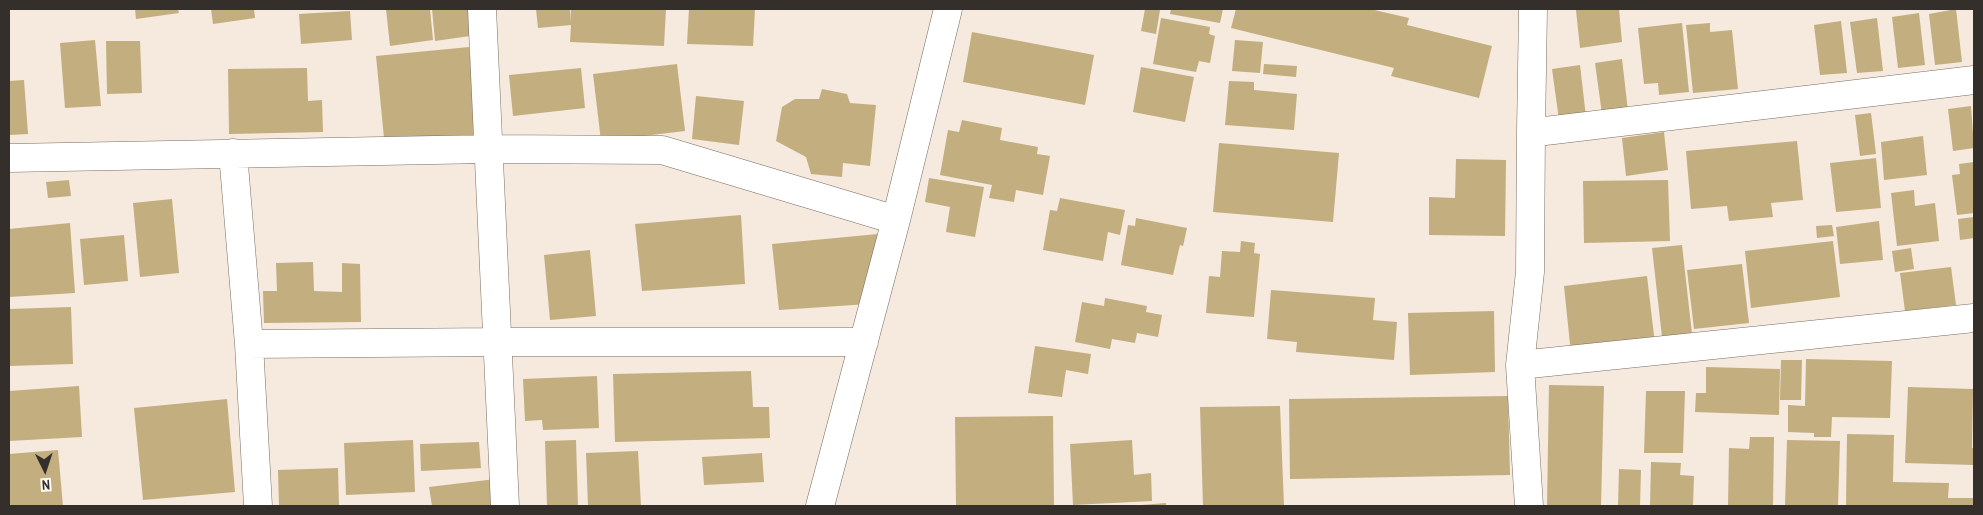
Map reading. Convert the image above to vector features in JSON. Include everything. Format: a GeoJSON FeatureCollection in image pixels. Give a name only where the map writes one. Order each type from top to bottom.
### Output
{"type":"FeatureCollection","features":[{"type":"Feature","properties":{"kind":"street"},"geometry":{"type":"LineString","coordinates":[[482,9],[505,506]]}},
{"type":"Feature","properties":{"kind":"street"},"geometry":{"type":"LineString","coordinates":[[820,506],[896,220],[948,9]]}},
{"type":"Feature","properties":{"kind":"street"},"geometry":{"type":"LineString","coordinates":[[1529,506],[1520,365],[1530,272],[1533,9]]}},
{"type":"Feature","properties":{"kind":"street"},"geometry":{"type":"LineString","coordinates":[[1531,131],[1545,132],[1974,80]]}},
{"type":"Feature","properties":{"kind":"street"},"geometry":{"type":"LineString","coordinates":[[9,158],[488,149],[662,150],[896,220]]}},
{"type":"Feature","properties":{"kind":"street"},"geometry":{"type":"LineString","coordinates":[[232,153],[249,344],[258,506]]}},
{"type":"Feature","properties":{"kind":"street"},"geometry":{"type":"LineString","coordinates":[[1520,365],[1974,318]]}},
{"type":"Feature","properties":{"kind":"street"},"geometry":{"type":"LineString","coordinates":[[249,344],[864,342]]}},
{"type":"Feature","properties":{"kind":"building"},"geometry":{"type":"Polygon","coordinates":[[[135,9],[178,9],[179,13],[136,19],[135,9]]]}},
{"type":"Feature","properties":{"kind":"building"},"geometry":{"type":"Polygon","coordinates":[[[211,9],[254,9],[255,18],[213,24],[211,9]]]}},
{"type":"Feature","properties":{"kind":"building"},"geometry":{"type":"Polygon","coordinates":[[[386,9],[430,9],[433,40],[390,46],[386,9]]]}},
{"type":"Feature","properties":{"kind":"building"},"geometry":{"type":"Polygon","coordinates":[[[432,9],[474,9],[477,35],[435,41],[432,9]]]}},
{"type":"Feature","properties":{"kind":"building"},"geometry":{"type":"Polygon","coordinates":[[[536,9],[570,9],[571,22],[571,9],[666,9],[664,46],[570,42],[571,25],[538,28],[536,9]]]}},
{"type":"Feature","properties":{"kind":"building"},"geometry":{"type":"Polygon","coordinates":[[[689,9],[755,9],[753,46],[687,44],[689,9]]]}},
{"type":"Feature","properties":{"kind":"building"},"geometry":{"type":"Polygon","coordinates":[[[1145,9],[1160,10],[1156,34],[1141,31],[1145,9]]]}},
{"type":"Feature","properties":{"kind":"building"},"geometry":{"type":"Polygon","coordinates":[[[1171,9],[1223,9],[1220,23],[1170,14],[1171,9]]]}},
{"type":"Feature","properties":{"kind":"building"},"geometry":{"type":"Polygon","coordinates":[[[1236,9],[1370,9],[1409,18],[1407,25],[1492,46],[1479,98],[1391,76],[1394,68],[1231,28],[1236,9]]]}},
{"type":"Feature","properties":{"kind":"building"},"geometry":{"type":"Polygon","coordinates":[[[1619,9],[1622,42],[1580,48],[1576,10],[1619,9]]]}},
{"type":"Feature","properties":{"kind":"building"},"geometry":{"type":"Polygon","coordinates":[[[1956,9],[1962,62],[1935,65],[1929,14],[1956,9]]]}},
{"type":"Feature","properties":{"kind":"building"},"geometry":{"type":"Polygon","coordinates":[[[350,11],[352,40],[301,44],[299,14],[350,11]]]}},
{"type":"Feature","properties":{"kind":"building"},"geometry":{"type":"Polygon","coordinates":[[[1919,13],[1925,65],[1898,68],[1892,17],[1919,13]]]}},
{"type":"Feature","properties":{"kind":"building"},"geometry":{"type":"Polygon","coordinates":[[[1161,18],[1210,27],[1209,34],[1215,36],[1210,63],[1199,61],[1196,72],[1153,64],[1161,18]]]}},
{"type":"Feature","properties":{"kind":"building"},"geometry":{"type":"Polygon","coordinates":[[[1877,18],[1883,71],[1857,73],[1850,22],[1877,18]]]}},
{"type":"Feature","properties":{"kind":"building"},"geometry":{"type":"Polygon","coordinates":[[[1841,21],[1847,73],[1820,75],[1814,25],[1841,21]]]}},
{"type":"Feature","properties":{"kind":"building"},"geometry":{"type":"Polygon","coordinates":[[[1682,23],[1689,92],[1659,95],[1658,83],[1644,84],[1638,28],[1682,23]]]}},
{"type":"Feature","properties":{"kind":"building"},"geometry":{"type":"Polygon","coordinates":[[[1710,23],[1710,32],[1732,30],[1738,89],[1693,93],[1686,25],[1710,23]]]}},
{"type":"Feature","properties":{"kind":"building"},"geometry":{"type":"Polygon","coordinates":[[[972,32],[1094,55],[1085,105],[963,82],[972,32]]]}},
{"type":"Feature","properties":{"kind":"building"},"geometry":{"type":"Polygon","coordinates":[[[95,40],[101,106],[65,108],[60,43],[95,40]]]}},
{"type":"Feature","properties":{"kind":"building"},"geometry":{"type":"Polygon","coordinates":[[[1235,40],[1263,42],[1260,73],[1232,71],[1235,40]]]}},
{"type":"Feature","properties":{"kind":"building"},"geometry":{"type":"Polygon","coordinates":[[[106,41],[140,41],[142,93],[107,94],[106,41]]]}},
{"type":"Feature","properties":{"kind":"building"},"geometry":{"type":"Polygon","coordinates":[[[469,47],[477,140],[385,148],[376,56],[469,47]]]}},
{"type":"Feature","properties":{"kind":"building"},"geometry":{"type":"Polygon","coordinates":[[[1622,59],[1628,111],[1602,114],[1595,63],[1622,59]]]}},
{"type":"Feature","properties":{"kind":"building"},"geometry":{"type":"Polygon","coordinates":[[[677,64],[685,131],[601,141],[593,74],[677,64]]]}},
{"type":"Feature","properties":{"kind":"building"},"geometry":{"type":"Polygon","coordinates":[[[1264,64],[1297,66],[1296,77],[1263,74],[1264,64]]]}},
{"type":"Feature","properties":{"kind":"building"},"geometry":{"type":"Polygon","coordinates":[[[1580,65],[1586,117],[1559,120],[1552,69],[1580,65]]]}},
{"type":"Feature","properties":{"kind":"building"},"geometry":{"type":"Polygon","coordinates":[[[1141,67],[1194,77],[1185,122],[1133,112],[1141,67]]]}},
{"type":"Feature","properties":{"kind":"building"},"geometry":{"type":"Polygon","coordinates":[[[307,68],[308,101],[322,100],[323,132],[229,134],[228,69],[307,68]]]}},
{"type":"Feature","properties":{"kind":"building"},"geometry":{"type":"Polygon","coordinates":[[[581,68],[585,108],[513,116],[509,75],[581,68]]]}},
{"type":"Feature","properties":{"kind":"building"},"geometry":{"type":"Polygon","coordinates":[[[24,80],[28,134],[9,135],[9,81],[24,80]]]}},
{"type":"Feature","properties":{"kind":"building"},"geometry":{"type":"Polygon","coordinates":[[[1229,81],[1254,82],[1254,90],[1297,94],[1294,130],[1225,125],[1229,81]]]}},
{"type":"Feature","properties":{"kind":"building"},"geometry":{"type":"Polygon","coordinates":[[[822,89],[847,94],[850,103],[876,105],[870,166],[843,163],[842,177],[811,174],[806,157],[776,141],[782,107],[795,99],[819,99],[822,89]]]}},
{"type":"Feature","properties":{"kind":"building"},"geometry":{"type":"Polygon","coordinates":[[[696,96],[744,101],[739,145],[692,139],[696,96]]]}},
{"type":"Feature","properties":{"kind":"building"},"geometry":{"type":"Polygon","coordinates":[[[1971,106],[1974,148],[1953,151],[1948,109],[1971,106]]]}},
{"type":"Feature","properties":{"kind":"building"},"geometry":{"type":"Polygon","coordinates":[[[1871,113],[1876,154],[1860,156],[1855,115],[1871,113]]]}},
{"type":"Feature","properties":{"kind":"building"},"geometry":{"type":"Polygon","coordinates":[[[962,120],[1002,128],[1000,140],[1038,147],[1037,154],[1050,156],[1043,195],[1016,190],[1014,202],[989,198],[992,185],[940,175],[948,130],[959,132],[962,120]]]}},
{"type":"Feature","properties":{"kind":"building"},"geometry":{"type":"Polygon","coordinates":[[[1664,132],[1668,170],[1626,176],[1622,138],[1664,132]]]}},
{"type":"Feature","properties":{"kind":"building"},"geometry":{"type":"Polygon","coordinates":[[[1923,136],[1927,175],[1884,180],[1881,142],[1923,136]]]}},
{"type":"Feature","properties":{"kind":"building"},"geometry":{"type":"Polygon","coordinates":[[[1797,141],[1803,200],[1771,203],[1773,217],[1729,221],[1727,206],[1691,209],[1686,151],[1797,141]]]}},
{"type":"Feature","properties":{"kind":"building"},"geometry":{"type":"Polygon","coordinates":[[[1219,143],[1339,153],[1333,222],[1213,212],[1219,143]]]}},
{"type":"Feature","properties":{"kind":"building"},"geometry":{"type":"Polygon","coordinates":[[[1876,158],[1881,208],[1836,212],[1830,163],[1876,158]]]}},
{"type":"Feature","properties":{"kind":"building"},"geometry":{"type":"Polygon","coordinates":[[[1456,159],[1506,160],[1505,236],[1429,235],[1429,197],[1455,198],[1456,159]]]}},
{"type":"Feature","properties":{"kind":"building"},"geometry":{"type":"Polygon","coordinates":[[[1974,162],[1974,213],[1957,215],[1952,175],[1960,174],[1959,164],[1974,162]]]}},
{"type":"Feature","properties":{"kind":"building"},"geometry":{"type":"Polygon","coordinates":[[[929,178],[984,187],[975,237],[946,232],[950,207],[925,202],[929,178]]]}},
{"type":"Feature","properties":{"kind":"building"},"geometry":{"type":"Polygon","coordinates":[[[69,180],[71,196],[48,198],[46,182],[69,180]]]}},
{"type":"Feature","properties":{"kind":"building"},"geometry":{"type":"Polygon","coordinates":[[[1668,180],[1670,241],[1584,243],[1583,181],[1668,180]]]}},
{"type":"Feature","properties":{"kind":"building"},"geometry":{"type":"Polygon","coordinates":[[[1914,190],[1915,206],[1935,203],[1939,241],[1897,246],[1891,193],[1914,190]]]}},
{"type":"Feature","properties":{"kind":"building"},"geometry":{"type":"Polygon","coordinates":[[[1060,198],[1125,210],[1120,235],[1108,232],[1103,261],[1043,250],[1050,210],[1057,211],[1060,198]]]}},
{"type":"Feature","properties":{"kind":"building"},"geometry":{"type":"Polygon","coordinates":[[[172,199],[179,273],[140,277],[133,203],[172,199]]]}},
{"type":"Feature","properties":{"kind":"building"},"geometry":{"type":"Polygon","coordinates":[[[741,215],[745,284],[642,291],[635,224],[741,215]]]}},
{"type":"Feature","properties":{"kind":"building"},"geometry":{"type":"Polygon","coordinates":[[[1974,217],[1974,238],[1960,240],[1958,219],[1974,217]]]}},
{"type":"Feature","properties":{"kind":"building"},"geometry":{"type":"Polygon","coordinates":[[[1136,218],[1187,228],[1183,246],[1180,245],[1173,275],[1121,265],[1128,225],[1135,226],[1136,218]]]}},
{"type":"Feature","properties":{"kind":"building"},"geometry":{"type":"Polygon","coordinates":[[[1879,221],[1883,260],[1840,264],[1836,227],[1879,221]]]}},
{"type":"Feature","properties":{"kind":"building"},"geometry":{"type":"Polygon","coordinates":[[[70,223],[75,293],[9,297],[9,229],[70,223]]]}},
{"type":"Feature","properties":{"kind":"building"},"geometry":{"type":"Polygon","coordinates":[[[1832,225],[1834,236],[1817,238],[1816,226],[1832,225]]]}},
{"type":"Feature","properties":{"kind":"building"},"geometry":{"type":"Polygon","coordinates":[[[878,234],[883,303],[779,310],[772,244],[878,234]]]}},
{"type":"Feature","properties":{"kind":"building"},"geometry":{"type":"Polygon","coordinates":[[[124,235],[128,281],[84,285],[80,239],[124,235]]]}},
{"type":"Feature","properties":{"kind":"building"},"geometry":{"type":"Polygon","coordinates":[[[1241,241],[1255,243],[1254,253],[1260,254],[1254,317],[1206,313],[1209,276],[1220,277],[1222,251],[1240,252],[1241,241]]]}},
{"type":"Feature","properties":{"kind":"building"},"geometry":{"type":"Polygon","coordinates":[[[1833,241],[1840,297],[1751,308],[1745,251],[1833,241]]]}},
{"type":"Feature","properties":{"kind":"building"},"geometry":{"type":"Polygon","coordinates":[[[1682,245],[1692,334],[1662,337],[1652,248],[1682,245]]]}},
{"type":"Feature","properties":{"kind":"building"},"geometry":{"type":"Polygon","coordinates":[[[1911,248],[1914,269],[1895,272],[1892,251],[1911,248]]]}},
{"type":"Feature","properties":{"kind":"building"},"geometry":{"type":"Polygon","coordinates":[[[590,250],[596,316],[550,320],[544,255],[590,250]]]}},
{"type":"Feature","properties":{"kind":"building"},"geometry":{"type":"Polygon","coordinates":[[[313,262],[314,291],[342,292],[342,263],[360,264],[361,322],[264,323],[263,291],[277,291],[276,263],[313,262]]]}},
{"type":"Feature","properties":{"kind":"building"},"geometry":{"type":"Polygon","coordinates":[[[1742,264],[1749,323],[1694,329],[1687,270],[1742,264]]]}},
{"type":"Feature","properties":{"kind":"building"},"geometry":{"type":"Polygon","coordinates":[[[1951,267],[1956,305],[1905,311],[1900,273],[1951,267]]]}},
{"type":"Feature","properties":{"kind":"building"},"geometry":{"type":"Polygon","coordinates":[[[1647,276],[1655,344],[1571,354],[1564,286],[1647,276]]]}},
{"type":"Feature","properties":{"kind":"building"},"geometry":{"type":"Polygon","coordinates":[[[1271,290],[1375,298],[1373,320],[1397,322],[1394,360],[1296,352],[1297,342],[1267,339],[1271,290]]]}},
{"type":"Feature","properties":{"kind":"building"},"geometry":{"type":"Polygon","coordinates":[[[1105,298],[1147,306],[1146,312],[1162,315],[1158,337],[1137,333],[1135,343],[1112,339],[1110,349],[1075,342],[1082,302],[1104,306],[1105,298]]]}},
{"type":"Feature","properties":{"kind":"building"},"geometry":{"type":"Polygon","coordinates":[[[71,307],[73,364],[9,366],[9,309],[71,307]]]}},
{"type":"Feature","properties":{"kind":"building"},"geometry":{"type":"Polygon","coordinates":[[[1494,311],[1495,372],[1410,375],[1408,313],[1494,311]]]}},
{"type":"Feature","properties":{"kind":"building"},"geometry":{"type":"Polygon","coordinates":[[[1035,346],[1091,354],[1088,374],[1066,370],[1062,397],[1028,393],[1035,346]]]}},
{"type":"Feature","properties":{"kind":"building"},"geometry":{"type":"Polygon","coordinates":[[[1806,359],[1892,361],[1890,418],[1832,417],[1831,437],[1814,437],[1814,433],[1788,432],[1788,405],[1805,406],[1806,359]]]}},
{"type":"Feature","properties":{"kind":"building"},"geometry":{"type":"Polygon","coordinates":[[[1781,360],[1802,360],[1801,400],[1780,400],[1781,360]]]}},
{"type":"Feature","properties":{"kind":"building"},"geometry":{"type":"Polygon","coordinates":[[[1706,367],[1780,369],[1779,415],[1695,412],[1696,393],[1706,393],[1706,367]]]}},
{"type":"Feature","properties":{"kind":"building"},"geometry":{"type":"Polygon","coordinates":[[[751,371],[753,407],[769,407],[770,438],[615,442],[613,374],[751,371]]]}},
{"type":"Feature","properties":{"kind":"building"},"geometry":{"type":"Polygon","coordinates":[[[597,376],[599,428],[543,430],[542,420],[525,421],[523,379],[597,376]]]}},
{"type":"Feature","properties":{"kind":"building"},"geometry":{"type":"Polygon","coordinates":[[[1549,385],[1604,386],[1601,506],[1547,506],[1549,385]]]}},
{"type":"Feature","properties":{"kind":"building"},"geometry":{"type":"Polygon","coordinates":[[[79,386],[82,437],[9,441],[9,391],[79,386]]]}},
{"type":"Feature","properties":{"kind":"building"},"geometry":{"type":"Polygon","coordinates":[[[1908,387],[1973,389],[1972,448],[1974,448],[1974,465],[1905,463],[1908,387]]]}},
{"type":"Feature","properties":{"kind":"building"},"geometry":{"type":"Polygon","coordinates":[[[1646,391],[1685,391],[1683,453],[1644,453],[1646,391]]]}},
{"type":"Feature","properties":{"kind":"building"},"geometry":{"type":"Polygon","coordinates":[[[1508,396],[1510,475],[1290,479],[1289,399],[1508,396]]]}},
{"type":"Feature","properties":{"kind":"building"},"geometry":{"type":"Polygon","coordinates":[[[227,399],[235,492],[143,500],[134,408],[227,399]]]}},
{"type":"Feature","properties":{"kind":"building"},"geometry":{"type":"Polygon","coordinates":[[[1280,406],[1284,506],[1203,506],[1200,407],[1280,406]]]}},
{"type":"Feature","properties":{"kind":"building"},"geometry":{"type":"Polygon","coordinates":[[[1053,416],[1054,506],[956,506],[955,417],[1053,416]]]}},
{"type":"Feature","properties":{"kind":"building"},"geometry":{"type":"Polygon","coordinates":[[[1847,434],[1894,435],[1893,482],[1949,483],[1948,498],[1974,498],[1974,506],[1846,506],[1847,434]]]}},
{"type":"Feature","properties":{"kind":"building"},"geometry":{"type":"Polygon","coordinates":[[[1750,437],[1774,437],[1773,506],[1728,506],[1729,448],[1749,449],[1750,437]]]}},
{"type":"Feature","properties":{"kind":"building"},"geometry":{"type":"Polygon","coordinates":[[[413,440],[415,492],[346,495],[344,443],[413,440]]]}},
{"type":"Feature","properties":{"kind":"building"},"geometry":{"type":"Polygon","coordinates":[[[576,440],[578,506],[547,506],[545,441],[576,440]]]}},
{"type":"Feature","properties":{"kind":"building"},"geometry":{"type":"Polygon","coordinates":[[[1132,440],[1134,475],[1151,473],[1152,501],[1073,505],[1070,444],[1132,440]]]}},
{"type":"Feature","properties":{"kind":"building"},"geometry":{"type":"Polygon","coordinates":[[[1787,440],[1840,441],[1838,506],[1785,506],[1787,440]]]}},
{"type":"Feature","properties":{"kind":"building"},"geometry":{"type":"Polygon","coordinates":[[[479,442],[481,468],[421,471],[420,444],[479,442]]]}},
{"type":"Feature","properties":{"kind":"building"},"geometry":{"type":"Polygon","coordinates":[[[58,450],[63,506],[9,506],[9,454],[58,450]]]}},
{"type":"Feature","properties":{"kind":"building"},"geometry":{"type":"Polygon","coordinates":[[[638,451],[641,506],[588,506],[586,453],[638,451]]]}},
{"type":"Feature","properties":{"kind":"building"},"geometry":{"type":"Polygon","coordinates":[[[762,453],[764,482],[704,485],[702,457],[762,453]]]}},
{"type":"Feature","properties":{"kind":"building"},"geometry":{"type":"Polygon","coordinates":[[[1651,462],[1681,463],[1680,475],[1694,476],[1693,506],[1650,506],[1651,462]]]}},
{"type":"Feature","properties":{"kind":"building"},"geometry":{"type":"Polygon","coordinates":[[[338,468],[339,506],[279,506],[278,470],[338,468]]]}},
{"type":"Feature","properties":{"kind":"building"},"geometry":{"type":"Polygon","coordinates":[[[1619,469],[1641,470],[1640,506],[1618,506],[1619,469]]]}},
{"type":"Feature","properties":{"kind":"building"},"geometry":{"type":"Polygon","coordinates":[[[504,478],[507,506],[432,506],[429,487],[504,478]]]}},
{"type":"Feature","properties":{"kind":"building"},"geometry":{"type":"Polygon","coordinates":[[[1166,503],[1166,506],[1141,506],[1141,505],[1166,503]]]}}]}
